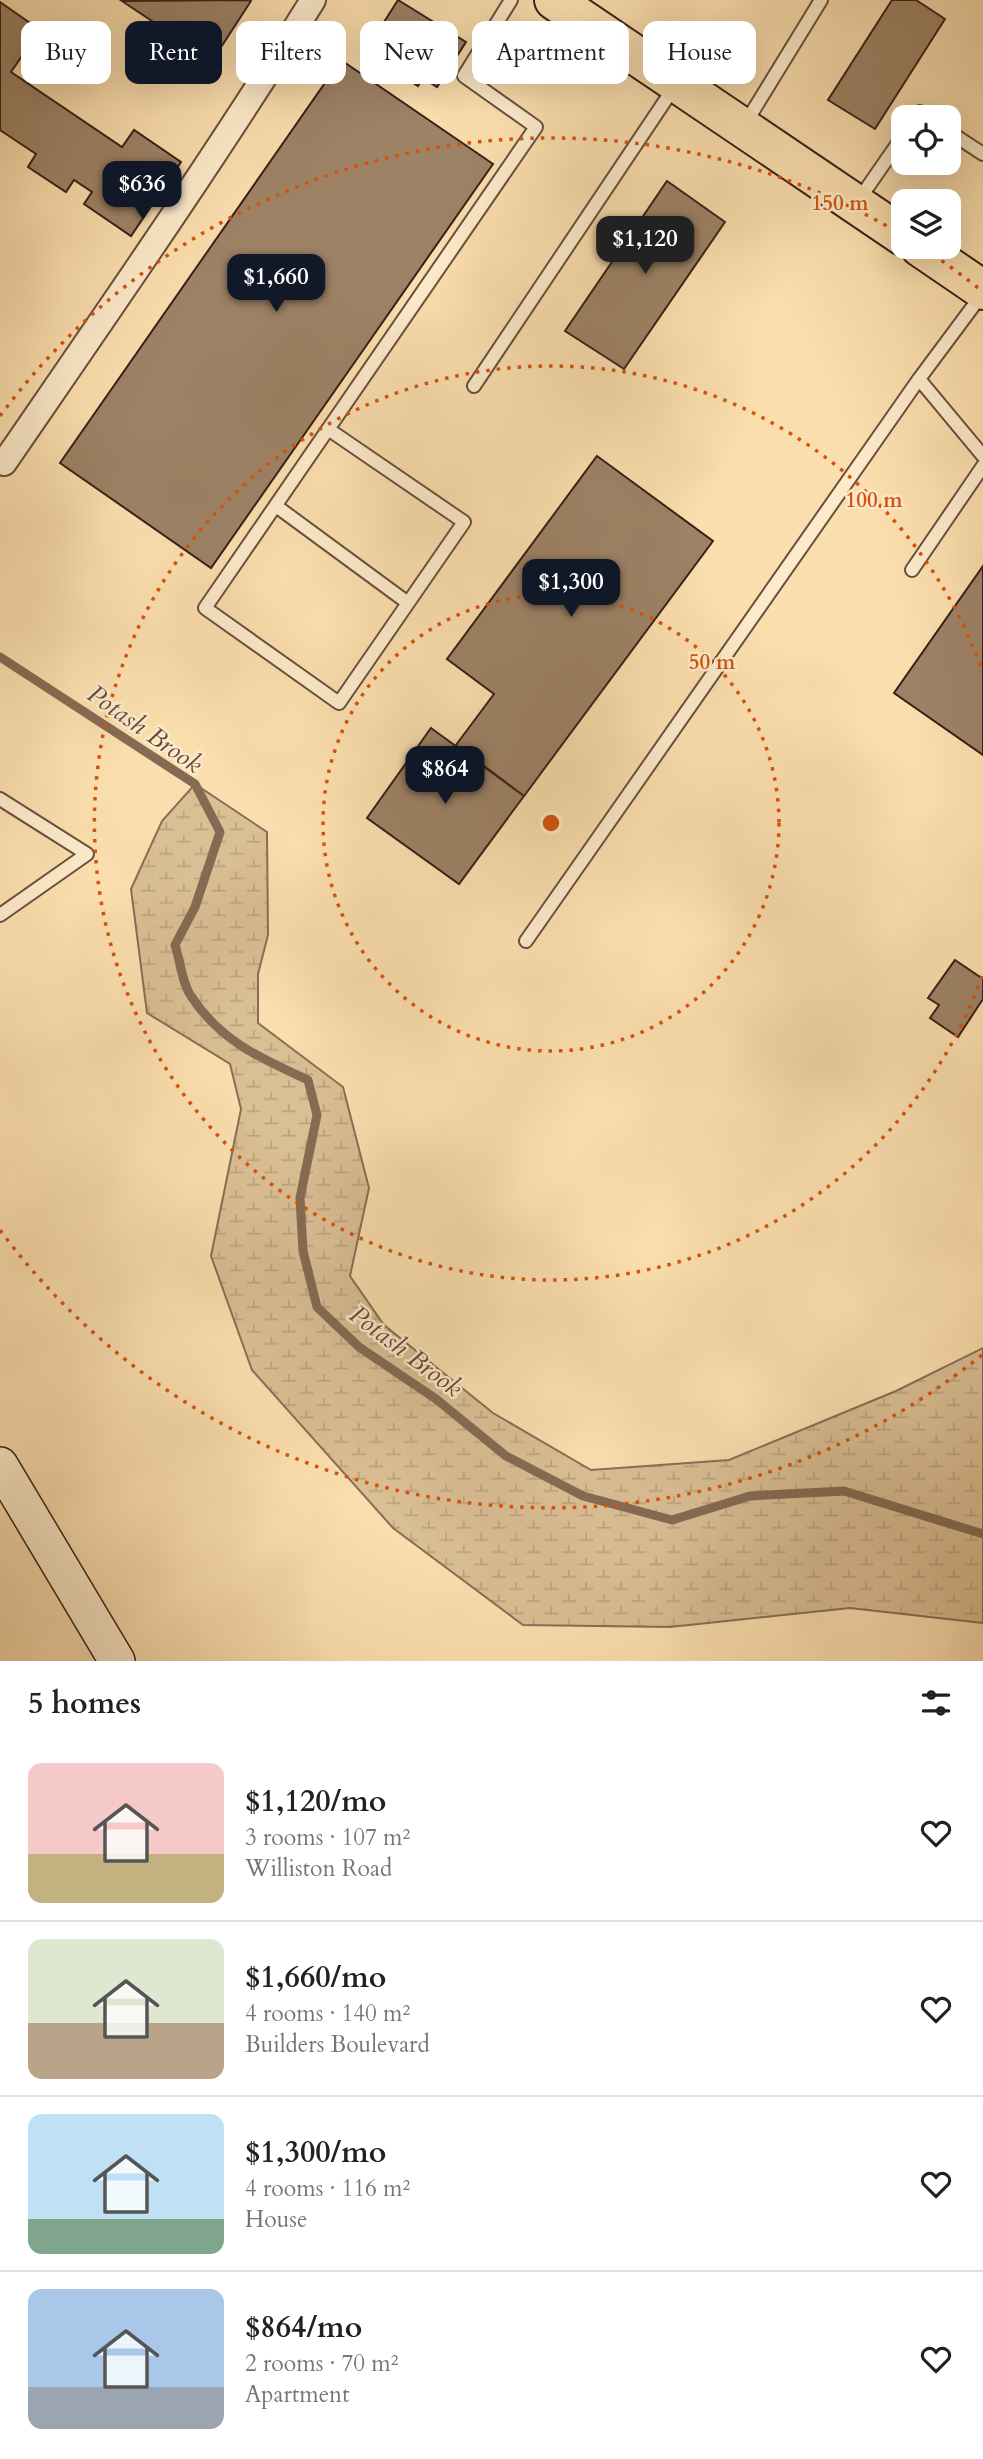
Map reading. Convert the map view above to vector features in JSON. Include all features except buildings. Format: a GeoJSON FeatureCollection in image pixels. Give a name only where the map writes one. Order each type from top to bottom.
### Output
{"type":"FeatureCollection","features":[{"type":"Feature","properties":{"kind":"main road"},"geometry":{"type":"LineString","coordinates":[[554,0],[643,60]]}},
{"type":"Feature","properties":{"kind":"main road"},"geometry":{"type":"LineString","coordinates":[[678,84],[891,228]]}},
{"type":"Feature","properties":{"kind":"main road"},"geometry":{"type":"LineString","coordinates":[[937,259],[983,291]]}},
{"type":"Feature","properties":{"kind":"main road"},"geometry":{"type":"LineString","coordinates":[[0,1465],[117,1661]]}},
{"type":"Feature","properties":{"kind":"street"},"geometry":{"type":"LineString","coordinates":[[4,463],[146,258],[313,0]]}},
{"type":"Feature","properties":{"kind":"lane"},"geometry":{"type":"LineString","coordinates":[[328,429],[464,522],[339,703],[205,608],[276,506],[328,429],[537,127],[464,76],[511,0]]}},
{"type":"Feature","properties":{"kind":"lane"},"geometry":{"type":"LineString","coordinates":[[743,127],[821,0]]}},
{"type":"Feature","properties":{"kind":"lane"},"geometry":{"type":"LineString","coordinates":[[474,386],[676,84]]}},
{"type":"Feature","properties":{"kind":"lane"},"geometry":{"type":"LineString","coordinates":[[961,140],[983,154]]}},
{"type":"Feature","properties":{"kind":"lane"},"geometry":{"type":"LineString","coordinates":[[856,204],[891,153]]}},
{"type":"Feature","properties":{"kind":"lane"},"geometry":{"type":"LineString","coordinates":[[526,942],[983,291]]}},
{"type":"Feature","properties":{"kind":"lane"},"geometry":{"type":"LineString","coordinates":[[919,379],[983,456]]}},
{"type":"Feature","properties":{"kind":"lane"},"geometry":{"type":"LineString","coordinates":[[912,570],[983,466]]}},
{"type":"Feature","properties":{"kind":"lane"},"geometry":{"type":"LineString","coordinates":[[276,506],[408,603]]}},
{"type":"Feature","properties":{"kind":"lane"},"geometry":{"type":"LineString","coordinates":[[0,799],[87,854],[0,915]]}},
{"type":"Feature","properties":{"kind":"green space"},"geometry":{"type":"Polygon","coordinates":[[[195,784],[267,832],[268,935],[258,974],[258,1023],[343,1087],[369,1188],[350,1276],[384,1325],[493,1413],[591,1470],[729,1460],[896,1391],[983,1348],[983,1623],[850,1608],[670,1627],[523,1625],[393,1528],[252,1370],[211,1256],[241,1109],[230,1064],[147,1013],[131,889],[162,821],[195,784]]]}},
{"type":"Feature","properties":{"kind":"waterway","name":"Potash Brook"},"geometry":{"type":"LineString","coordinates":[[0,657],[195,784],[220,832],[195,907],[175,945],[183,978],[202,1012],[229,1037],[258,1056],[308,1080],[317,1115],[300,1198],[303,1251],[317,1307],[359,1347],[436,1399],[506,1456],[583,1496],[672,1520],[750,1496],[844,1491],[983,1534]]}}]}
